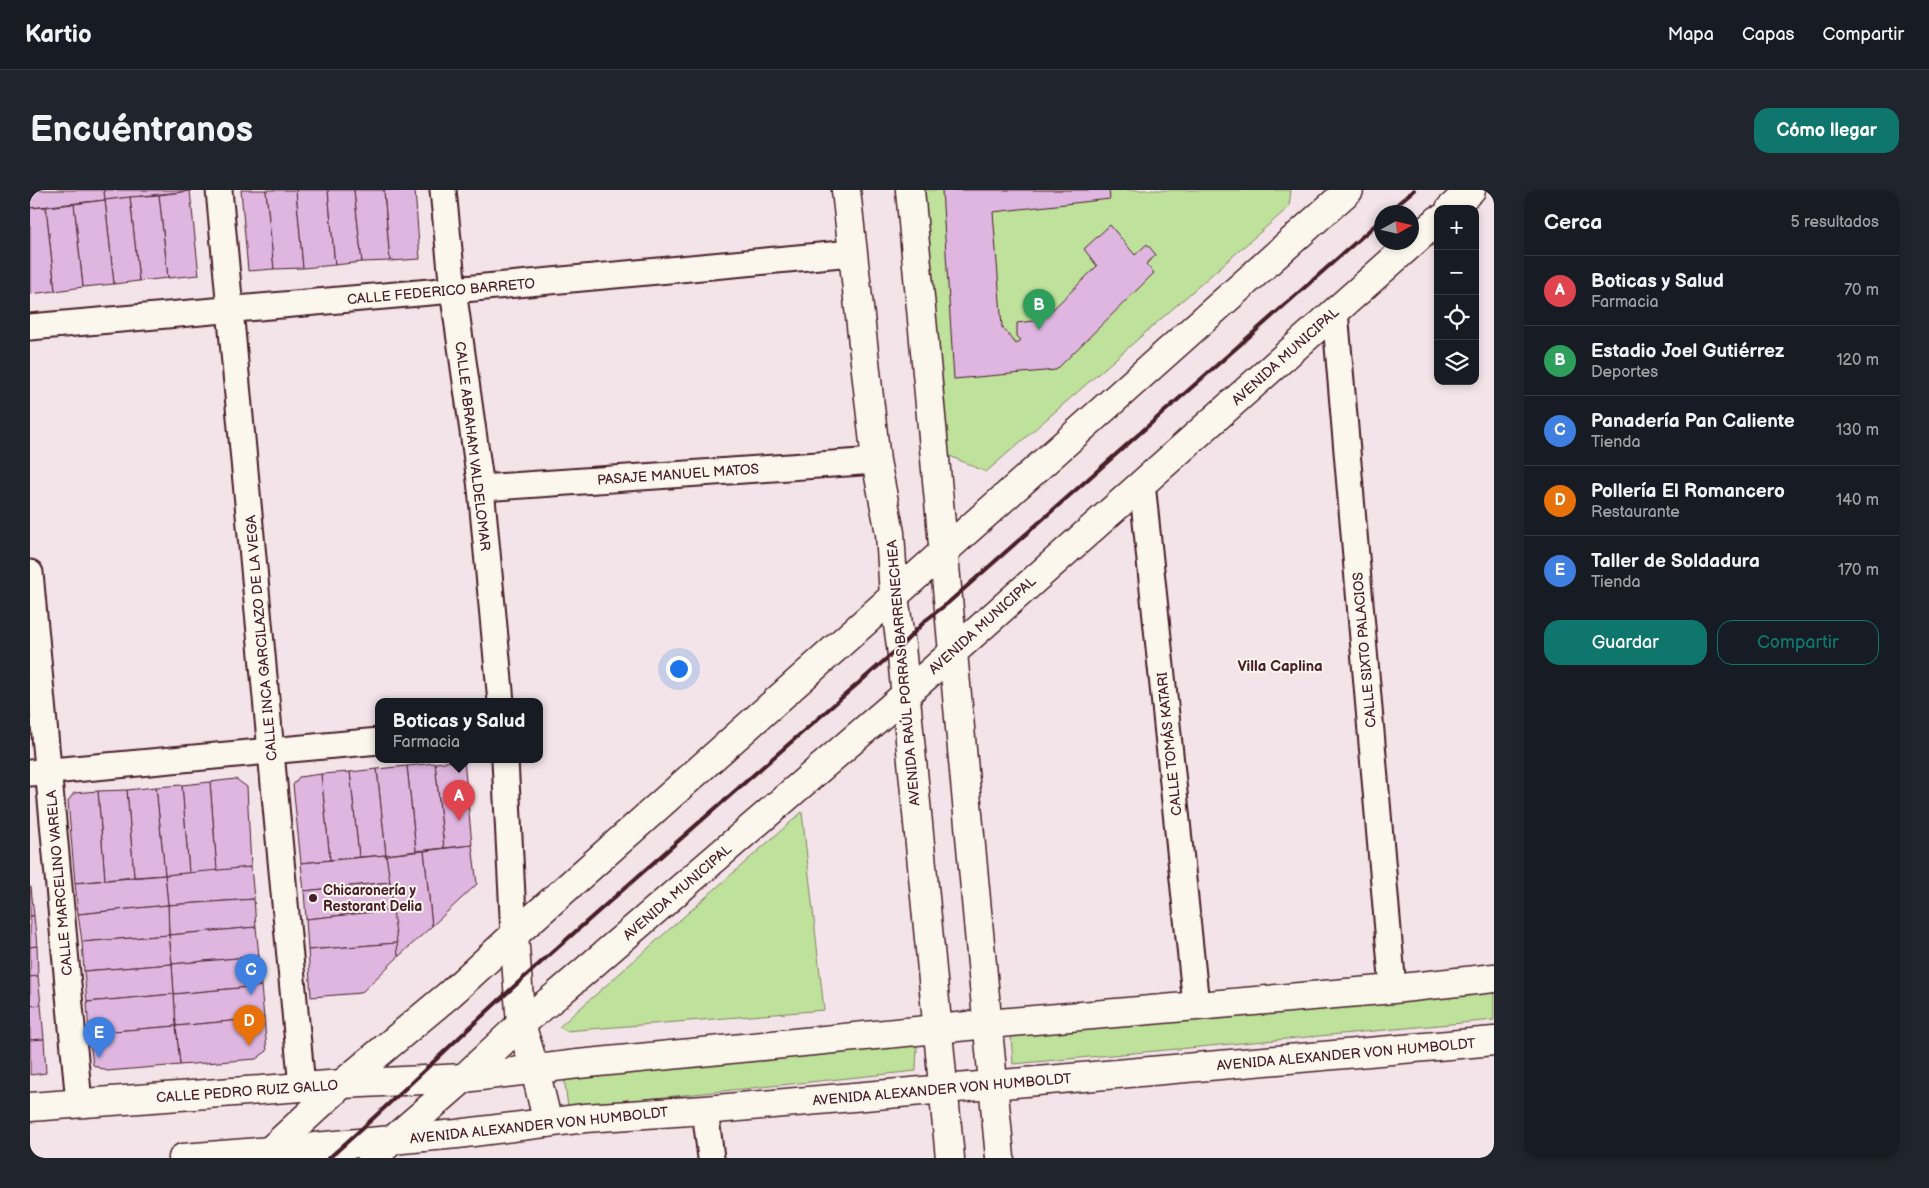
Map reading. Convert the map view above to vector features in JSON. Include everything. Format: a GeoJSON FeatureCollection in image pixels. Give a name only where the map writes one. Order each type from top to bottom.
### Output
{"type":"FeatureCollection","features":[{"type":"Feature","properties":{"kind":"main road","name":"AVENIDA RAÚL PORRAS BARRENECHEA"},"geometry":{"type":"LineString","coordinates":[[846,190],[876,461],[890,533],[894,596],[950,1158]]}},
{"type":"Feature","properties":{"kind":"main road"},"geometry":{"type":"LineString","coordinates":[[910,190],[1000,1158]]}},
{"type":"Feature","properties":{"kind":"main road"},"geometry":{"type":"LineString","coordinates":[[266,1154],[342,1084],[451,993],[1350,190]]}},
{"type":"Feature","properties":{"kind":"main road"},"geometry":{"type":"LineString","coordinates":[[1454,205],[1471,190]]}},
{"type":"Feature","properties":{"kind":"main road","name":"AVENIDA MUNICIPAL"},"geometry":{"type":"LineString","coordinates":[[381,1149],[464,1078],[521,1024],[558,995],[905,695],[1434,224]]}},
{"type":"Feature","properties":{"kind":"main road"},"geometry":{"type":"LineString","coordinates":[[514,935],[521,1024],[548,1123]]}},
{"type":"Feature","properties":{"kind":"main road"},"geometry":{"type":"LineString","coordinates":[[464,1078],[578,1064],[988,1024],[1393,989],[1494,978]]}},
{"type":"Feature","properties":{"kind":"main road","name":"AVENIDA ALEXANDER VON HUMBOLDT"},"geometry":{"type":"LineString","coordinates":[[381,1149],[548,1123],[1494,1041]]}},
{"type":"Feature","properties":{"kind":"main road","name":"CALLE PEDRO RUIZ GALLO"},"geometry":{"type":"LineString","coordinates":[[30,1106],[342,1084],[464,1078]]}},
{"type":"Feature","properties":{"kind":"main road"},"geometry":{"type":"LineString","coordinates":[[183,1158],[381,1149]]}},
{"type":"Feature","properties":{"kind":"street","name":"CALLE INCA GARCILAZO DE LA VEGA"},"geometry":{"type":"LineString","coordinates":[[220,190],[302,1087]]}},
{"type":"Feature","properties":{"kind":"street","name":"CALLE ABRAHAM VALDELOMAR"},"geometry":{"type":"LineString","coordinates":[[443,190],[453,290],[481,488],[501,698]]}},
{"type":"Feature","properties":{"kind":"street","name":"CALLE FEDERICO BARRETO"},"geometry":{"type":"LineString","coordinates":[[30,327],[852,253]]}},
{"type":"Feature","properties":{"kind":"street","name":"CALLE SIXTO PALACIOS"},"geometry":{"type":"LineString","coordinates":[[1335,311],[1393,989]]}},
{"type":"Feature","properties":{"kind":"street","name":"PASAJE MANUEL MATOS"},"geometry":{"type":"LineString","coordinates":[[481,488],[876,461]]}},
{"type":"Feature","properties":{"kind":"street","name":"CALLE TOMÁS KATARI"},"geometry":{"type":"LineString","coordinates":[[1142,483],[1196,1005]]}},
{"type":"Feature","properties":{"kind":"street","name":"CALLE MARCELINO VARELA"},"geometry":{"type":"LineString","coordinates":[[30,573],[39,772],[79,1103]]}},
{"type":"Feature","properties":{"kind":"street"},"geometry":{"type":"LineString","coordinates":[[39,772],[375,741]]}},
{"type":"Feature","properties":{"kind":"street"},"geometry":{"type":"LineString","coordinates":[[505,763],[514,935]]}},
{"type":"Feature","properties":{"kind":"street"},"geometry":{"type":"LineString","coordinates":[[705,1110],[711,1158]]}},
{"type":"Feature","properties":{"kind":"green space"},"geometry":{"type":"Polygon","coordinates":[[[917,190],[1291,190],[1289,207],[986,472],[941,452],[917,190]]]}},
{"type":"Feature","properties":{"kind":"green space"},"geometry":{"type":"Polygon","coordinates":[[[802,812],[824,1010],[566,1031],[559,1027],[802,812]]]}},
{"type":"Feature","properties":{"kind":"green space"},"geometry":{"type":"Polygon","coordinates":[[[1494,989],[1494,1020],[1013,1064],[1011,1036],[1494,989]]]}},
{"type":"Feature","properties":{"kind":"green space"},"geometry":{"type":"Polygon","coordinates":[[[917,1045],[916,1071],[568,1107],[564,1077],[624,1074],[917,1045]]]}},
{"type":"Feature","properties":{"kind":"building"},"geometry":{"type":"Polygon","coordinates":[[[30,190],[104,190],[105,200],[30,208],[30,190]]]}},
{"type":"Feature","properties":{"kind":"building"},"geometry":{"type":"Polygon","coordinates":[[[104,190],[190,190],[190,191],[105,200],[104,190]]]}},
{"type":"Feature","properties":{"kind":"building"},"geometry":{"type":"Polygon","coordinates":[[[241,190],[266,190],[274,269],[248,271],[241,190]]]}},
{"type":"Feature","properties":{"kind":"building"},"geometry":{"type":"Polygon","coordinates":[[[266,190],[296,190],[303,268],[274,269],[266,190]]]}},
{"type":"Feature","properties":{"kind":"building"},"geometry":{"type":"Polygon","coordinates":[[[296,190],[328,190],[335,265],[303,268],[296,190]]]}},
{"type":"Feature","properties":{"kind":"building"},"geometry":{"type":"Polygon","coordinates":[[[328,190],[354,190],[362,262],[335,265],[328,190]]]}},
{"type":"Feature","properties":{"kind":"building"},"geometry":{"type":"Polygon","coordinates":[[[354,190],[384,190],[390,261],[362,262],[354,190]]]}},
{"type":"Feature","properties":{"kind":"building"},"geometry":{"type":"Polygon","coordinates":[[[384,190],[415,190],[420,259],[390,261],[384,190]]]}},
{"type":"Feature","properties":{"kind":"building"},"geometry":{"type":"Polygon","coordinates":[[[942,190],[1109,190],[1110,199],[993,212],[1002,327],[1016,344],[1021,340],[1017,336],[1017,323],[1042,320],[1097,266],[1084,249],[1110,225],[1135,255],[1147,244],[1156,255],[1146,264],[1154,273],[1056,370],[954,379],[942,190]]]}},
{"type":"Feature","properties":{"kind":"building"},"geometry":{"type":"Polygon","coordinates":[[[190,191],[199,275],[168,278],[159,195],[190,191]]]}},
{"type":"Feature","properties":{"kind":"building"},"geometry":{"type":"Polygon","coordinates":[[[159,195],[168,278],[139,281],[130,197],[159,195]]]}},
{"type":"Feature","properties":{"kind":"building"},"geometry":{"type":"Polygon","coordinates":[[[130,197],[139,281],[114,284],[105,200],[130,197]]]}},
{"type":"Feature","properties":{"kind":"building"},"geometry":{"type":"Polygon","coordinates":[[[105,200],[114,284],[83,287],[74,204],[105,200]]]}},
{"type":"Feature","properties":{"kind":"building"},"geometry":{"type":"Polygon","coordinates":[[[74,204],[83,287],[55,291],[46,207],[74,204]]]}},
{"type":"Feature","properties":{"kind":"building"},"geometry":{"type":"Polygon","coordinates":[[[46,207],[55,291],[30,294],[30,208],[46,207]]]}},
{"type":"Feature","properties":{"kind":"building"},"geometry":{"type":"Polygon","coordinates":[[[435,763],[464,763],[472,845],[444,848],[435,763]]]}},
{"type":"Feature","properties":{"kind":"building"},"geometry":{"type":"Polygon","coordinates":[[[435,763],[444,848],[416,851],[407,766],[435,763]]]}},
{"type":"Feature","properties":{"kind":"building"},"geometry":{"type":"Polygon","coordinates":[[[407,766],[416,851],[386,855],[377,769],[407,766]]]}},
{"type":"Feature","properties":{"kind":"building"},"geometry":{"type":"Polygon","coordinates":[[[377,769],[386,855],[359,857],[350,772],[377,769]]]}},
{"type":"Feature","properties":{"kind":"building"},"geometry":{"type":"Polygon","coordinates":[[[350,772],[359,857],[330,860],[321,774],[350,772]]]}},
{"type":"Feature","properties":{"kind":"building"},"geometry":{"type":"Polygon","coordinates":[[[321,774],[330,860],[301,863],[293,785],[299,777],[321,774]]]}},
{"type":"Feature","properties":{"kind":"building"},"geometry":{"type":"Polygon","coordinates":[[[236,779],[247,787],[251,867],[217,871],[210,782],[236,779]]]}},
{"type":"Feature","properties":{"kind":"building"},"geometry":{"type":"Polygon","coordinates":[[[210,782],[217,871],[189,873],[182,785],[210,782]]]}},
{"type":"Feature","properties":{"kind":"building"},"geometry":{"type":"Polygon","coordinates":[[[182,785],[189,873],[165,875],[156,787],[182,785]]]}},
{"type":"Feature","properties":{"kind":"building"},"geometry":{"type":"Polygon","coordinates":[[[156,787],[165,875],[134,877],[127,790],[156,787]]]}},
{"type":"Feature","properties":{"kind":"building"},"geometry":{"type":"Polygon","coordinates":[[[127,790],[134,877],[105,880],[98,791],[127,790]]]}},
{"type":"Feature","properties":{"kind":"building"},"geometry":{"type":"Polygon","coordinates":[[[98,791],[105,880],[75,883],[68,801],[74,793],[98,791]]]}},
{"type":"Feature","properties":{"kind":"building"},"geometry":{"type":"Polygon","coordinates":[[[472,845],[477,884],[432,926],[424,851],[472,845]]]}},
{"type":"Feature","properties":{"kind":"building"},"geometry":{"type":"Polygon","coordinates":[[[424,851],[432,926],[398,957],[386,855],[424,851]]]}},
{"type":"Feature","properties":{"kind":"building"},"geometry":{"type":"Polygon","coordinates":[[[386,855],[390,882],[304,891],[301,863],[386,855]]]}},
{"type":"Feature","properties":{"kind":"building"},"geometry":{"type":"Polygon","coordinates":[[[251,867],[254,899],[168,905],[165,875],[251,867]]]}},
{"type":"Feature","properties":{"kind":"building"},"geometry":{"type":"Polygon","coordinates":[[[165,875],[168,905],[78,914],[75,883],[165,875]]]}},
{"type":"Feature","properties":{"kind":"building"},"geometry":{"type":"Polygon","coordinates":[[[390,882],[393,910],[306,919],[304,891],[390,882]]]}},
{"type":"Feature","properties":{"kind":"building"},"geometry":{"type":"Polygon","coordinates":[[[31,887],[34,916],[30,916],[31,887]]]}},
{"type":"Feature","properties":{"kind":"building"},"geometry":{"type":"Polygon","coordinates":[[[254,899],[256,927],[169,935],[168,905],[254,899]]]}},
{"type":"Feature","properties":{"kind":"building"},"geometry":{"type":"Polygon","coordinates":[[[168,905],[169,935],[82,942],[78,914],[168,905]]]}},
{"type":"Feature","properties":{"kind":"building"},"geometry":{"type":"Polygon","coordinates":[[[393,910],[397,943],[308,950],[306,919],[393,910]]]}},
{"type":"Feature","properties":{"kind":"building"},"geometry":{"type":"Polygon","coordinates":[[[30,916],[34,916],[37,946],[30,947],[30,916]]]}},
{"type":"Feature","properties":{"kind":"building"},"geometry":{"type":"Polygon","coordinates":[[[256,927],[259,956],[172,964],[169,935],[256,927]]]}},
{"type":"Feature","properties":{"kind":"building"},"geometry":{"type":"Polygon","coordinates":[[[169,935],[172,964],[84,971],[82,942],[169,935]]]}},
{"type":"Feature","properties":{"kind":"building"},"geometry":{"type":"Polygon","coordinates":[[[397,943],[398,957],[361,993],[311,997],[308,950],[397,943]]]}},
{"type":"Feature","properties":{"kind":"building"},"geometry":{"type":"Polygon","coordinates":[[[37,946],[38,976],[30,977],[30,947],[37,946]]]}},
{"type":"Feature","properties":{"kind":"building"},"geometry":{"type":"Polygon","coordinates":[[[259,956],[261,986],[174,994],[172,964],[259,956]]]}},
{"type":"Feature","properties":{"kind":"building"},"geometry":{"type":"Polygon","coordinates":[[[172,964],[174,994],[87,1002],[84,971],[172,964]]]}},
{"type":"Feature","properties":{"kind":"building"},"geometry":{"type":"Polygon","coordinates":[[[38,976],[41,1005],[30,1006],[30,977],[38,976]]]}},
{"type":"Feature","properties":{"kind":"building"},"geometry":{"type":"Polygon","coordinates":[[[261,986],[264,1018],[176,1026],[174,994],[261,986]]]}},
{"type":"Feature","properties":{"kind":"building"},"geometry":{"type":"Polygon","coordinates":[[[174,994],[176,1026],[89,1033],[87,1002],[174,994]]]}},
{"type":"Feature","properties":{"kind":"building"},"geometry":{"type":"Polygon","coordinates":[[[41,1005],[44,1039],[30,1040],[30,1006],[41,1005]]]}},
{"type":"Feature","properties":{"kind":"building"},"geometry":{"type":"Polygon","coordinates":[[[264,1018],[267,1051],[256,1059],[180,1065],[176,1026],[264,1018]]]}},
{"type":"Feature","properties":{"kind":"building"},"geometry":{"type":"Polygon","coordinates":[[[176,1026],[180,1065],[107,1071],[93,1065],[89,1033],[176,1026]]]}},
{"type":"Feature","properties":{"kind":"building"},"geometry":{"type":"Polygon","coordinates":[[[44,1039],[46,1073],[30,1075],[30,1040],[44,1039]]]}},
{"type":"Feature","properties":{"kind":"railway"},"geometry":{"type":"LineString","coordinates":[[1396,205],[1414,190]]}},
{"type":"Feature","properties":{"kind":"railway"},"geometry":{"type":"LineString","coordinates":[[329,1158],[566,940],[1374,226]]}},
{"type":"Feature","properties":{"kind":"place","name":"Estadio Joel Gutiérrez"},"geometry":{"type":"Point","coordinates":[1039,330]}},
{"type":"Feature","properties":{"kind":"place","name":"Boticas y Salud"},"geometry":{"type":"Point","coordinates":[459,821]}},
{"type":"Feature","properties":{"kind":"place","name":"Chicaronería y Restorant Delia"},"geometry":{"type":"Point","coordinates":[313,898]}},
{"type":"Feature","properties":{"kind":"place","name":"Panadería Pan Caliente"},"geometry":{"type":"Point","coordinates":[251,995]}},
{"type":"Feature","properties":{"kind":"place","name":"Pollería El Romancero"},"geometry":{"type":"Point","coordinates":[249,1046]}},
{"type":"Feature","properties":{"kind":"place","name":"Taller de Soldadura"},"geometry":{"type":"Point","coordinates":[99,1058]}},
{"type":"Feature","properties":{"kind":"district","name":"Villa Caplina"},"geometry":{"type":"Point","coordinates":[1280,666]}}]}
